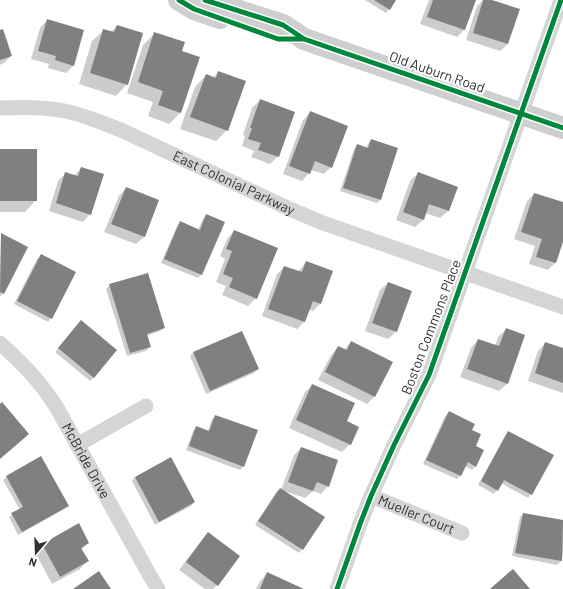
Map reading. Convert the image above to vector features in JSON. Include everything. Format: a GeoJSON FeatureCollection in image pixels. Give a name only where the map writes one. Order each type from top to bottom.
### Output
{"type":"FeatureCollection","features":[{"type":"Feature","properties":{"kind":"main road","name":"Old Auburn Road"},"geometry":{"type":"LineString","coordinates":[[179,0],[194,10],[278,39],[304,39]]}},
{"type":"Feature","properties":{"kind":"main road","name":"Old Auburn Road"},"geometry":{"type":"LineString","coordinates":[[205,0],[248,6],[283,25],[304,39],[563,128]]}},
{"type":"Feature","properties":{"kind":"street","name":"Boston Commons Place"},"geometry":{"type":"LineString","coordinates":[[337,589],[371,496],[394,445],[429,375],[561,0]]}},
{"type":"Feature","properties":{"kind":"street","name":"East Colonial Parkway"},"geometry":{"type":"LineString","coordinates":[[0,108],[42,108],[65,111],[96,120],[121,130],[316,220],[563,307]]}},
{"type":"Feature","properties":{"kind":"street","name":"McBride Drive"},"geometry":{"type":"LineString","coordinates":[[0,343],[30,371],[45,389],[158,589]]}},
{"type":"Feature","properties":{"kind":"street"},"geometry":{"type":"LineString","coordinates":[[77,445],[146,406]]}},
{"type":"Feature","properties":{"kind":"street","name":"Mueller Court"},"geometry":{"type":"LineString","coordinates":[[371,496],[462,533]]}},
{"type":"Feature","properties":{"kind":"building"},"geometry":{"type":"Polygon","coordinates":[[[374,0],[396,0],[390,10],[374,0]]]}},
{"type":"Feature","properties":{"kind":"building"},"geometry":{"type":"Polygon","coordinates":[[[433,0],[476,0],[465,30],[427,17],[433,0]]]}},
{"type":"Feature","properties":{"kind":"building"},"geometry":{"type":"Polygon","coordinates":[[[483,0],[492,0],[520,9],[508,44],[473,33],[483,0]]]}},
{"type":"Feature","properties":{"kind":"building"},"geometry":{"type":"Polygon","coordinates":[[[47,19],[84,30],[74,66],[55,60],[56,56],[38,51],[47,19]]]}},
{"type":"Feature","properties":{"kind":"building"},"geometry":{"type":"Polygon","coordinates":[[[117,25],[143,33],[128,85],[90,73],[103,29],[114,32],[117,25]]]}},
{"type":"Feature","properties":{"kind":"building"},"geometry":{"type":"Polygon","coordinates":[[[3,29],[12,56],[0,60],[0,30],[3,29]]]}},
{"type":"Feature","properties":{"kind":"building"},"geometry":{"type":"Polygon","coordinates":[[[154,32],[185,42],[182,51],[200,57],[181,113],[158,105],[163,91],[138,82],[154,32]]]}},
{"type":"Feature","properties":{"kind":"building"},"geometry":{"type":"Polygon","coordinates":[[[218,71],[246,81],[228,131],[190,117],[206,74],[216,78],[218,71]]]}},
{"type":"Feature","properties":{"kind":"building"},"geometry":{"type":"Polygon","coordinates":[[[260,99],[295,112],[279,157],[258,150],[261,143],[248,139],[252,128],[250,128],[260,99]]]}},
{"type":"Feature","properties":{"kind":"building"},"geometry":{"type":"Polygon","coordinates":[[[310,111],[348,126],[332,168],[315,161],[310,174],[289,166],[310,111]]]}},
{"type":"Feature","properties":{"kind":"building"},"geometry":{"type":"Polygon","coordinates":[[[371,139],[398,148],[381,200],[343,188],[357,144],[368,148],[371,139]]]}},
{"type":"Feature","properties":{"kind":"building"},"geometry":{"type":"Polygon","coordinates":[[[0,149],[37,149],[37,201],[0,201],[0,149]]]}},
{"type":"Feature","properties":{"kind":"building"},"geometry":{"type":"Polygon","coordinates":[[[81,167],[104,174],[91,215],[56,203],[65,172],[78,176],[81,167]]]}},
{"type":"Feature","properties":{"kind":"building"},"geometry":{"type":"Polygon","coordinates":[[[418,172],[458,187],[449,211],[429,204],[424,220],[403,212],[418,172]]]}},
{"type":"Feature","properties":{"kind":"building"},"geometry":{"type":"Polygon","coordinates":[[[126,187],[159,200],[145,237],[111,224],[126,187]]]}},
{"type":"Feature","properties":{"kind":"building"},"geometry":{"type":"Polygon","coordinates":[[[534,193],[563,202],[563,242],[556,263],[536,257],[542,239],[521,232],[534,193]]]}},
{"type":"Feature","properties":{"kind":"building"},"geometry":{"type":"Polygon","coordinates":[[[206,214],[225,222],[202,275],[164,259],[180,221],[200,230],[206,214]]]}},
{"type":"Feature","properties":{"kind":"building"},"geometry":{"type":"Polygon","coordinates":[[[234,230],[278,248],[257,299],[229,287],[233,278],[223,274],[232,251],[226,249],[234,230]]]}},
{"type":"Feature","properties":{"kind":"building"},"geometry":{"type":"Polygon","coordinates":[[[1,233],[28,247],[4,294],[0,292],[1,233]]]}},
{"type":"Feature","properties":{"kind":"building"},"geometry":{"type":"Polygon","coordinates":[[[41,254],[76,272],[52,319],[17,301],[41,254]]]}},
{"type":"Feature","properties":{"kind":"building"},"geometry":{"type":"Polygon","coordinates":[[[306,261],[333,271],[321,304],[313,301],[305,322],[268,309],[284,266],[302,272],[306,261]]]}},
{"type":"Feature","properties":{"kind":"building"},"geometry":{"type":"Polygon","coordinates":[[[148,273],[165,328],[147,334],[151,347],[130,353],[109,284],[148,273]]]}},
{"type":"Feature","properties":{"kind":"building"},"geometry":{"type":"Polygon","coordinates":[[[388,282],[412,291],[397,332],[372,323],[388,282]]]}},
{"type":"Feature","properties":{"kind":"building"},"geometry":{"type":"Polygon","coordinates":[[[81,320],[117,350],[94,378],[58,348],[81,320]]]}},
{"type":"Feature","properties":{"kind":"building"},"geometry":{"type":"Polygon","coordinates":[[[506,328],[525,335],[508,384],[467,369],[478,339],[499,346],[506,328]]]}},
{"type":"Feature","properties":{"kind":"building"},"geometry":{"type":"Polygon","coordinates":[[[242,331],[259,369],[210,391],[193,352],[242,331]]]}},
{"type":"Feature","properties":{"kind":"building"},"geometry":{"type":"Polygon","coordinates":[[[351,341],[393,362],[375,397],[325,372],[338,346],[347,350],[351,341]]]}},
{"type":"Feature","properties":{"kind":"building"},"geometry":{"type":"Polygon","coordinates":[[[545,342],[563,348],[563,383],[535,373],[545,342]]]}},
{"type":"Feature","properties":{"kind":"building"},"geometry":{"type":"Polygon","coordinates":[[[312,384],[355,403],[347,421],[359,427],[351,445],[296,420],[312,384]]]}},
{"type":"Feature","properties":{"kind":"building"},"geometry":{"type":"Polygon","coordinates":[[[2,402],[29,434],[0,459],[0,404],[2,402]]]}},
{"type":"Feature","properties":{"kind":"building"},"geometry":{"type":"Polygon","coordinates":[[[449,411],[475,424],[472,430],[481,434],[476,446],[484,450],[476,467],[468,462],[461,476],[426,460],[449,411]]]}},
{"type":"Feature","properties":{"kind":"building"},"geometry":{"type":"Polygon","coordinates":[[[215,415],[258,430],[244,467],[189,446],[196,426],[209,431],[215,415]]]}},
{"type":"Feature","properties":{"kind":"building"},"geometry":{"type":"Polygon","coordinates":[[[508,431],[554,455],[532,495],[504,480],[498,491],[481,481],[508,431]]]}},
{"type":"Feature","properties":{"kind":"building"},"geometry":{"type":"Polygon","coordinates":[[[301,447],[338,460],[329,487],[317,482],[313,491],[288,482],[301,447]]]}},
{"type":"Feature","properties":{"kind":"building"},"geometry":{"type":"Polygon","coordinates":[[[41,456],[69,506],[22,532],[11,513],[23,507],[6,476],[41,456]]]}},
{"type":"Feature","properties":{"kind":"building"},"geometry":{"type":"Polygon","coordinates":[[[171,457],[195,502],[159,522],[135,477],[171,457]]]}},
{"type":"Feature","properties":{"kind":"building"},"geometry":{"type":"Polygon","coordinates":[[[280,488],[325,517],[303,550],[258,521],[280,488]]]}},
{"type":"Feature","properties":{"kind":"building"},"geometry":{"type":"Polygon","coordinates":[[[523,513],[563,520],[562,561],[515,553],[523,513]]]}},
{"type":"Feature","properties":{"kind":"building"},"geometry":{"type":"Polygon","coordinates":[[[79,523],[89,543],[81,548],[89,561],[60,577],[42,544],[79,523]]]}},
{"type":"Feature","properties":{"kind":"building"},"geometry":{"type":"Polygon","coordinates":[[[208,532],[240,556],[218,586],[186,562],[208,532]]]}},
{"type":"Feature","properties":{"kind":"building"},"geometry":{"type":"Polygon","coordinates":[[[513,569],[530,589],[490,589],[513,569]]]}},
{"type":"Feature","properties":{"kind":"building"},"geometry":{"type":"Polygon","coordinates":[[[99,571],[111,589],[73,589],[99,571]]]}},
{"type":"Feature","properties":{"kind":"building"},"geometry":{"type":"Polygon","coordinates":[[[267,572],[304,589],[260,589],[267,572]]]}},
{"type":"Feature","properties":{"kind":"cycle path"},"geometry":{"type":"LineString","coordinates":[[179,0],[194,9],[278,39],[304,39]]}},
{"type":"Feature","properties":{"kind":"cycle path"},"geometry":{"type":"LineString","coordinates":[[205,0],[283,25],[304,39],[563,128]]}},
{"type":"Feature","properties":{"kind":"cycle path"},"geometry":{"type":"LineString","coordinates":[[337,589],[371,496],[394,445],[429,375],[561,0]]}}]}
